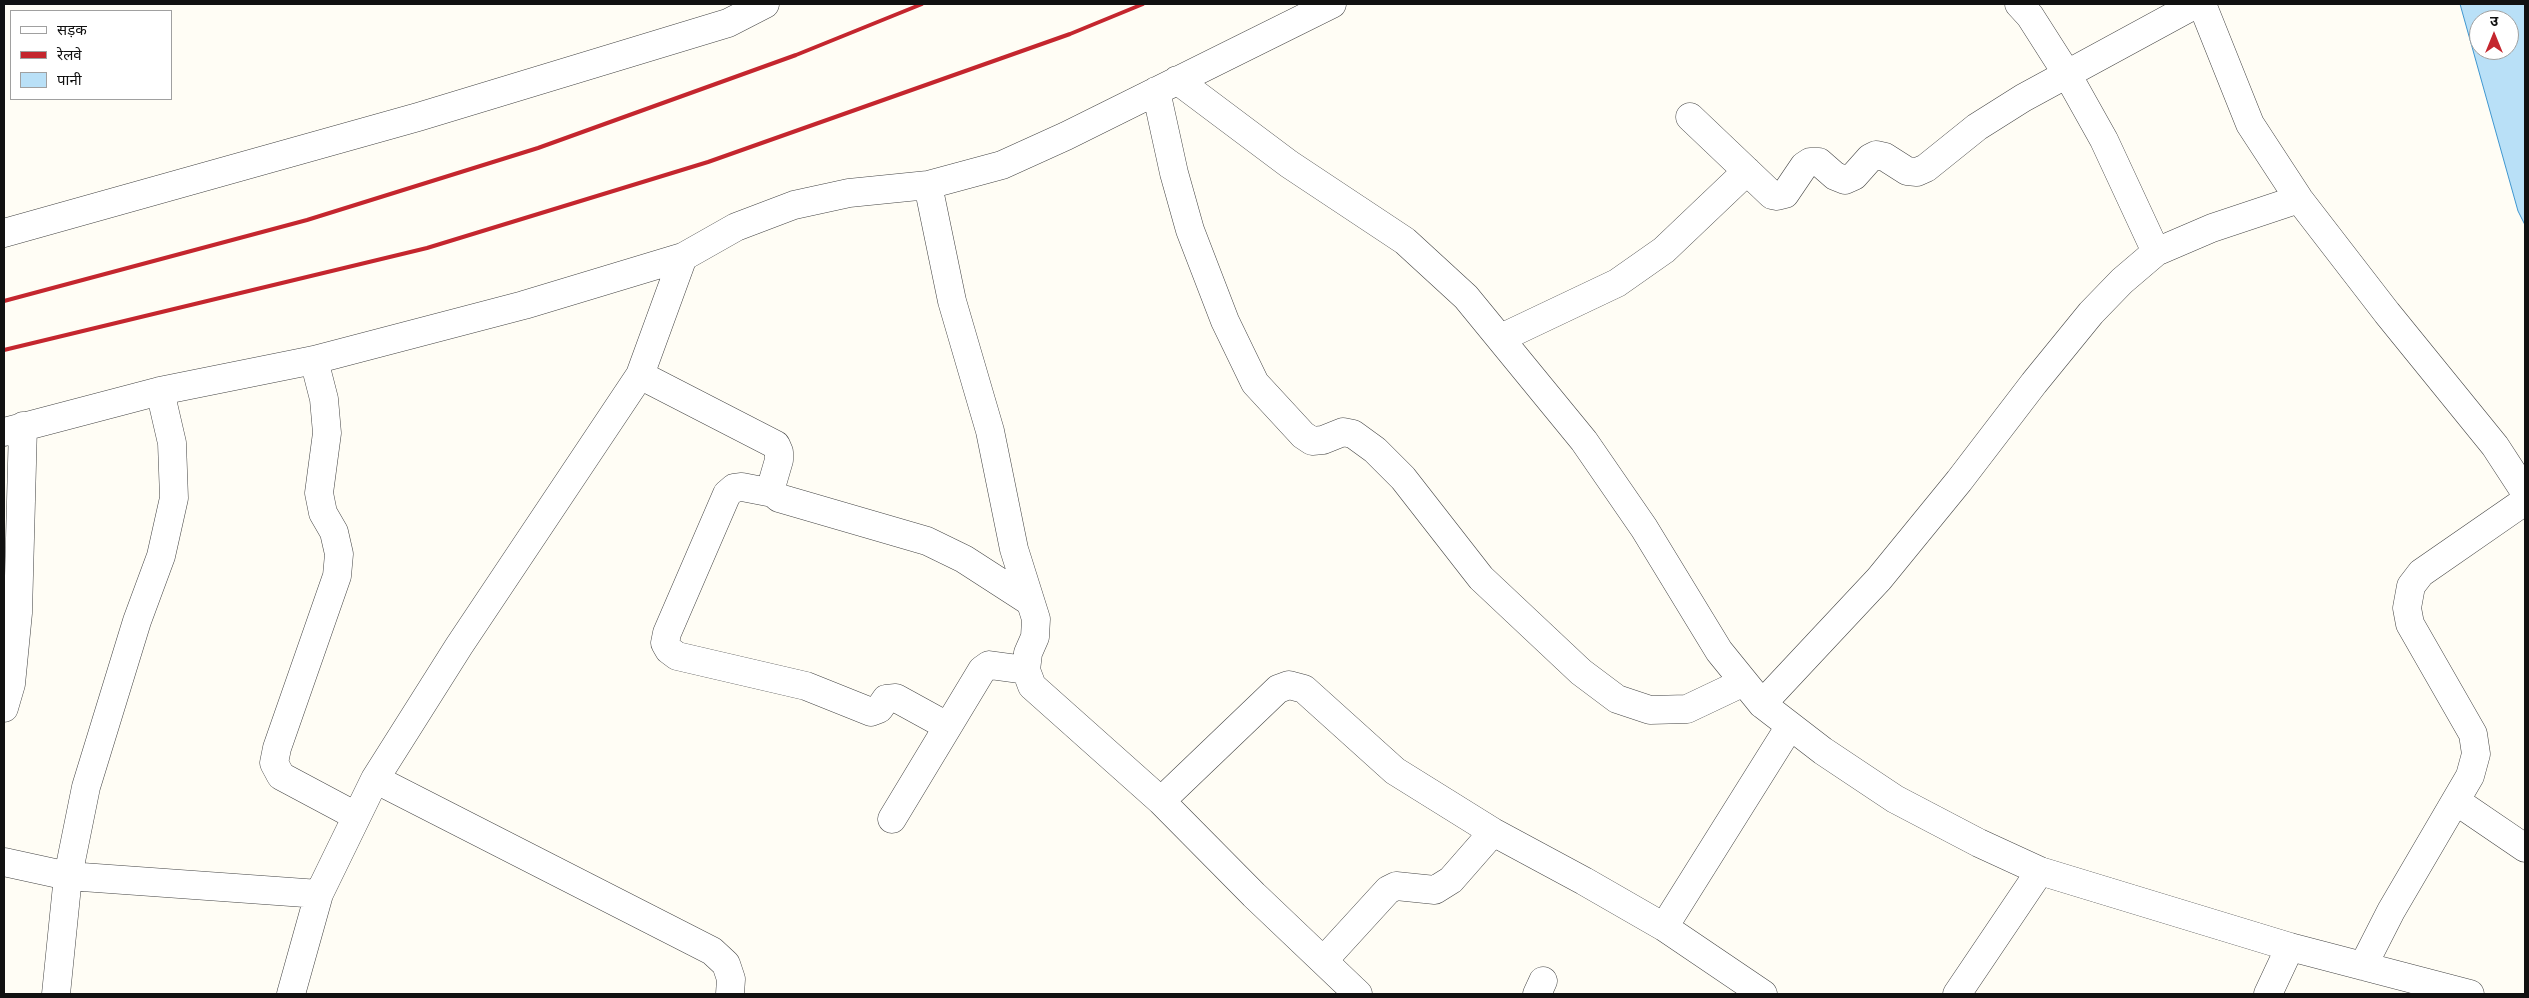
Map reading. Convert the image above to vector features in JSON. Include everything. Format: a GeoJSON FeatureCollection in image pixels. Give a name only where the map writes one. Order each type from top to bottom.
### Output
{"type":"FeatureCollection","features":[{"type":"Feature","properties":{"kind":"street"},"geometry":{"type":"LineString","coordinates":[[4,233],[418,116],[709,29],[728,23],[765,4]]}},
{"type":"Feature","properties":{"kind":"street"},"geometry":{"type":"LineString","coordinates":[[4,708],[11,684],[18,613],[13,429],[160,391],[314,360],[524,304],[683,257],[736,227],[794,205],[849,193],[928,185],[1002,165],[1066,136],[1332,4]]}},
{"type":"Feature","properties":{"kind":"street"},"geometry":{"type":"LineString","coordinates":[[2019,4],[2030,16],[2067,74],[2104,140],[2156,252]]}},
{"type":"Feature","properties":{"kind":"street"},"geometry":{"type":"LineString","coordinates":[[1690,117],[1772,195],[1785,194],[1804,166],[1810,162],[1819,162],[1835,176],[1845,180],[1854,176],[1870,158],[1876,155],[1886,157],[1907,171],[1917,172],[1926,168],[1977,126],[2067,74],[2196,4]]}},
{"type":"Feature","properties":{"kind":"street"},"geometry":{"type":"LineString","coordinates":[[2202,4],[2250,124],[2299,199],[2387,313],[2495,446],[2525,492]]}},
{"type":"Feature","properties":{"kind":"street"},"geometry":{"type":"LineString","coordinates":[[1166,86],[1290,164],[1405,242],[1466,297],[1584,441],[1644,528],[1719,651],[1762,704],[1823,751],[1895,799],[1979,843],[2040,871],[2290,947],[2470,994]]}},
{"type":"Feature","properties":{"kind":"street"},"geometry":{"type":"LineString","coordinates":[[1166,86],[1174,173],[1190,230],[1225,321],[1255,383],[1303,435],[1312,441],[1322,440],[1344,432],[1353,434],[1375,450],[1404,478],[1481,578],[1581,672],[1617,699],[1650,710],[1687,709],[1744,682]]}},
{"type":"Feature","properties":{"kind":"street"},"geometry":{"type":"LineString","coordinates":[[1501,338],[1617,283],[1664,250],[1747,171]]}},
{"type":"Feature","properties":{"kind":"street"},"geometry":{"type":"LineString","coordinates":[[928,185],[952,301],[990,431],[1014,549],[1036,619],[1035,638],[1028,653],[1026,670],[1032,686],[1161,800],[1254,895],[1358,994]]}},
{"type":"Feature","properties":{"kind":"street"},"geometry":{"type":"LineString","coordinates":[[1762,704],[1879,579],[2092,313],[2122,281],[2156,252],[2212,228],[2299,199]]}},
{"type":"Feature","properties":{"kind":"street"},"geometry":{"type":"LineString","coordinates":[[290,994],[319,894],[374,779],[459,646],[640,375],[683,257]]}},
{"type":"Feature","properties":{"kind":"street"},"geometry":{"type":"LineString","coordinates":[[314,360],[324,399],[327,433],[319,493],[323,513],[334,532],[339,562],[337,576],[276,748],[274,763],[282,776],[356,816]]}},
{"type":"Feature","properties":{"kind":"street"},"geometry":{"type":"LineString","coordinates":[[640,375],[776,445],[779,452],[779,460],[772,484],[773,493]]}},
{"type":"Feature","properties":{"kind":"street"},"geometry":{"type":"LineString","coordinates":[[56,994],[68,876],[86,787],[137,621],[161,556],[174,498],[172,443],[160,391]]}},
{"type":"Feature","properties":{"kind":"street"},"geometry":{"type":"LineString","coordinates":[[947,726],[896,698],[886,699],[878,709],[871,712],[806,686],[677,656],[669,650],[665,643],[667,632],[727,494],[734,488],[742,487],[773,493],[779,498],[882,526],[927,541],[964,559],[1030,601]]}},
{"type":"Feature","properties":{"kind":"street"},"geometry":{"type":"LineString","coordinates":[[2363,966],[2391,911],[2470,776],[2476,754],[2473,734],[2410,624],[2407,608],[2411,586],[2421,572],[2525,501]]}},
{"type":"Feature","properties":{"kind":"street"},"geometry":{"type":"LineString","coordinates":[[892,819],[982,670],[989,665],[1000,665],[1026,670]]}},
{"type":"Feature","properties":{"kind":"street"},"geometry":{"type":"LineString","coordinates":[[1161,800],[1278,689],[1290,685],[1304,689],[1395,770],[1493,832],[1584,880],[1664,927],[1763,994]]}},
{"type":"Feature","properties":{"kind":"street"},"geometry":{"type":"LineString","coordinates":[[1664,927],[1790,726]]}},
{"type":"Feature","properties":{"kind":"street"},"geometry":{"type":"LineString","coordinates":[[374,779],[712,951],[726,964],[732,979],[730,994]]}},
{"type":"Feature","properties":{"kind":"street"},"geometry":{"type":"LineString","coordinates":[[2456,800],[2525,848]]}},
{"type":"Feature","properties":{"kind":"street"},"geometry":{"type":"LineString","coordinates":[[1324,960],[1388,890],[1396,886],[1435,890],[1451,880],[1493,832]]}},
{"type":"Feature","properties":{"kind":"street"},"geometry":{"type":"LineString","coordinates":[[4,862],[68,876],[319,894]]}},
{"type":"Feature","properties":{"kind":"street"},"geometry":{"type":"LineString","coordinates":[[1956,994],[2040,871]]}},
{"type":"Feature","properties":{"kind":"street"},"geometry":{"type":"LineString","coordinates":[[2268,994],[2290,947]]}},
{"type":"Feature","properties":{"kind":"water"},"geometry":{"type":"Polygon","coordinates":[[[2460,4],[2525,4],[2525,225],[2518,211],[2476,60],[2519,60],[2519,10],[2469,10],[2469,36],[2460,4]]]}},
{"type":"Feature","properties":{"kind":"railway"},"geometry":{"type":"LineString","coordinates":[[4,301],[307,220],[538,148],[796,55],[922,4]]}},
{"type":"Feature","properties":{"kind":"railway"},"geometry":{"type":"LineString","coordinates":[[4,350],[427,248],[708,162],[1070,34],[1143,4]]}}]}
